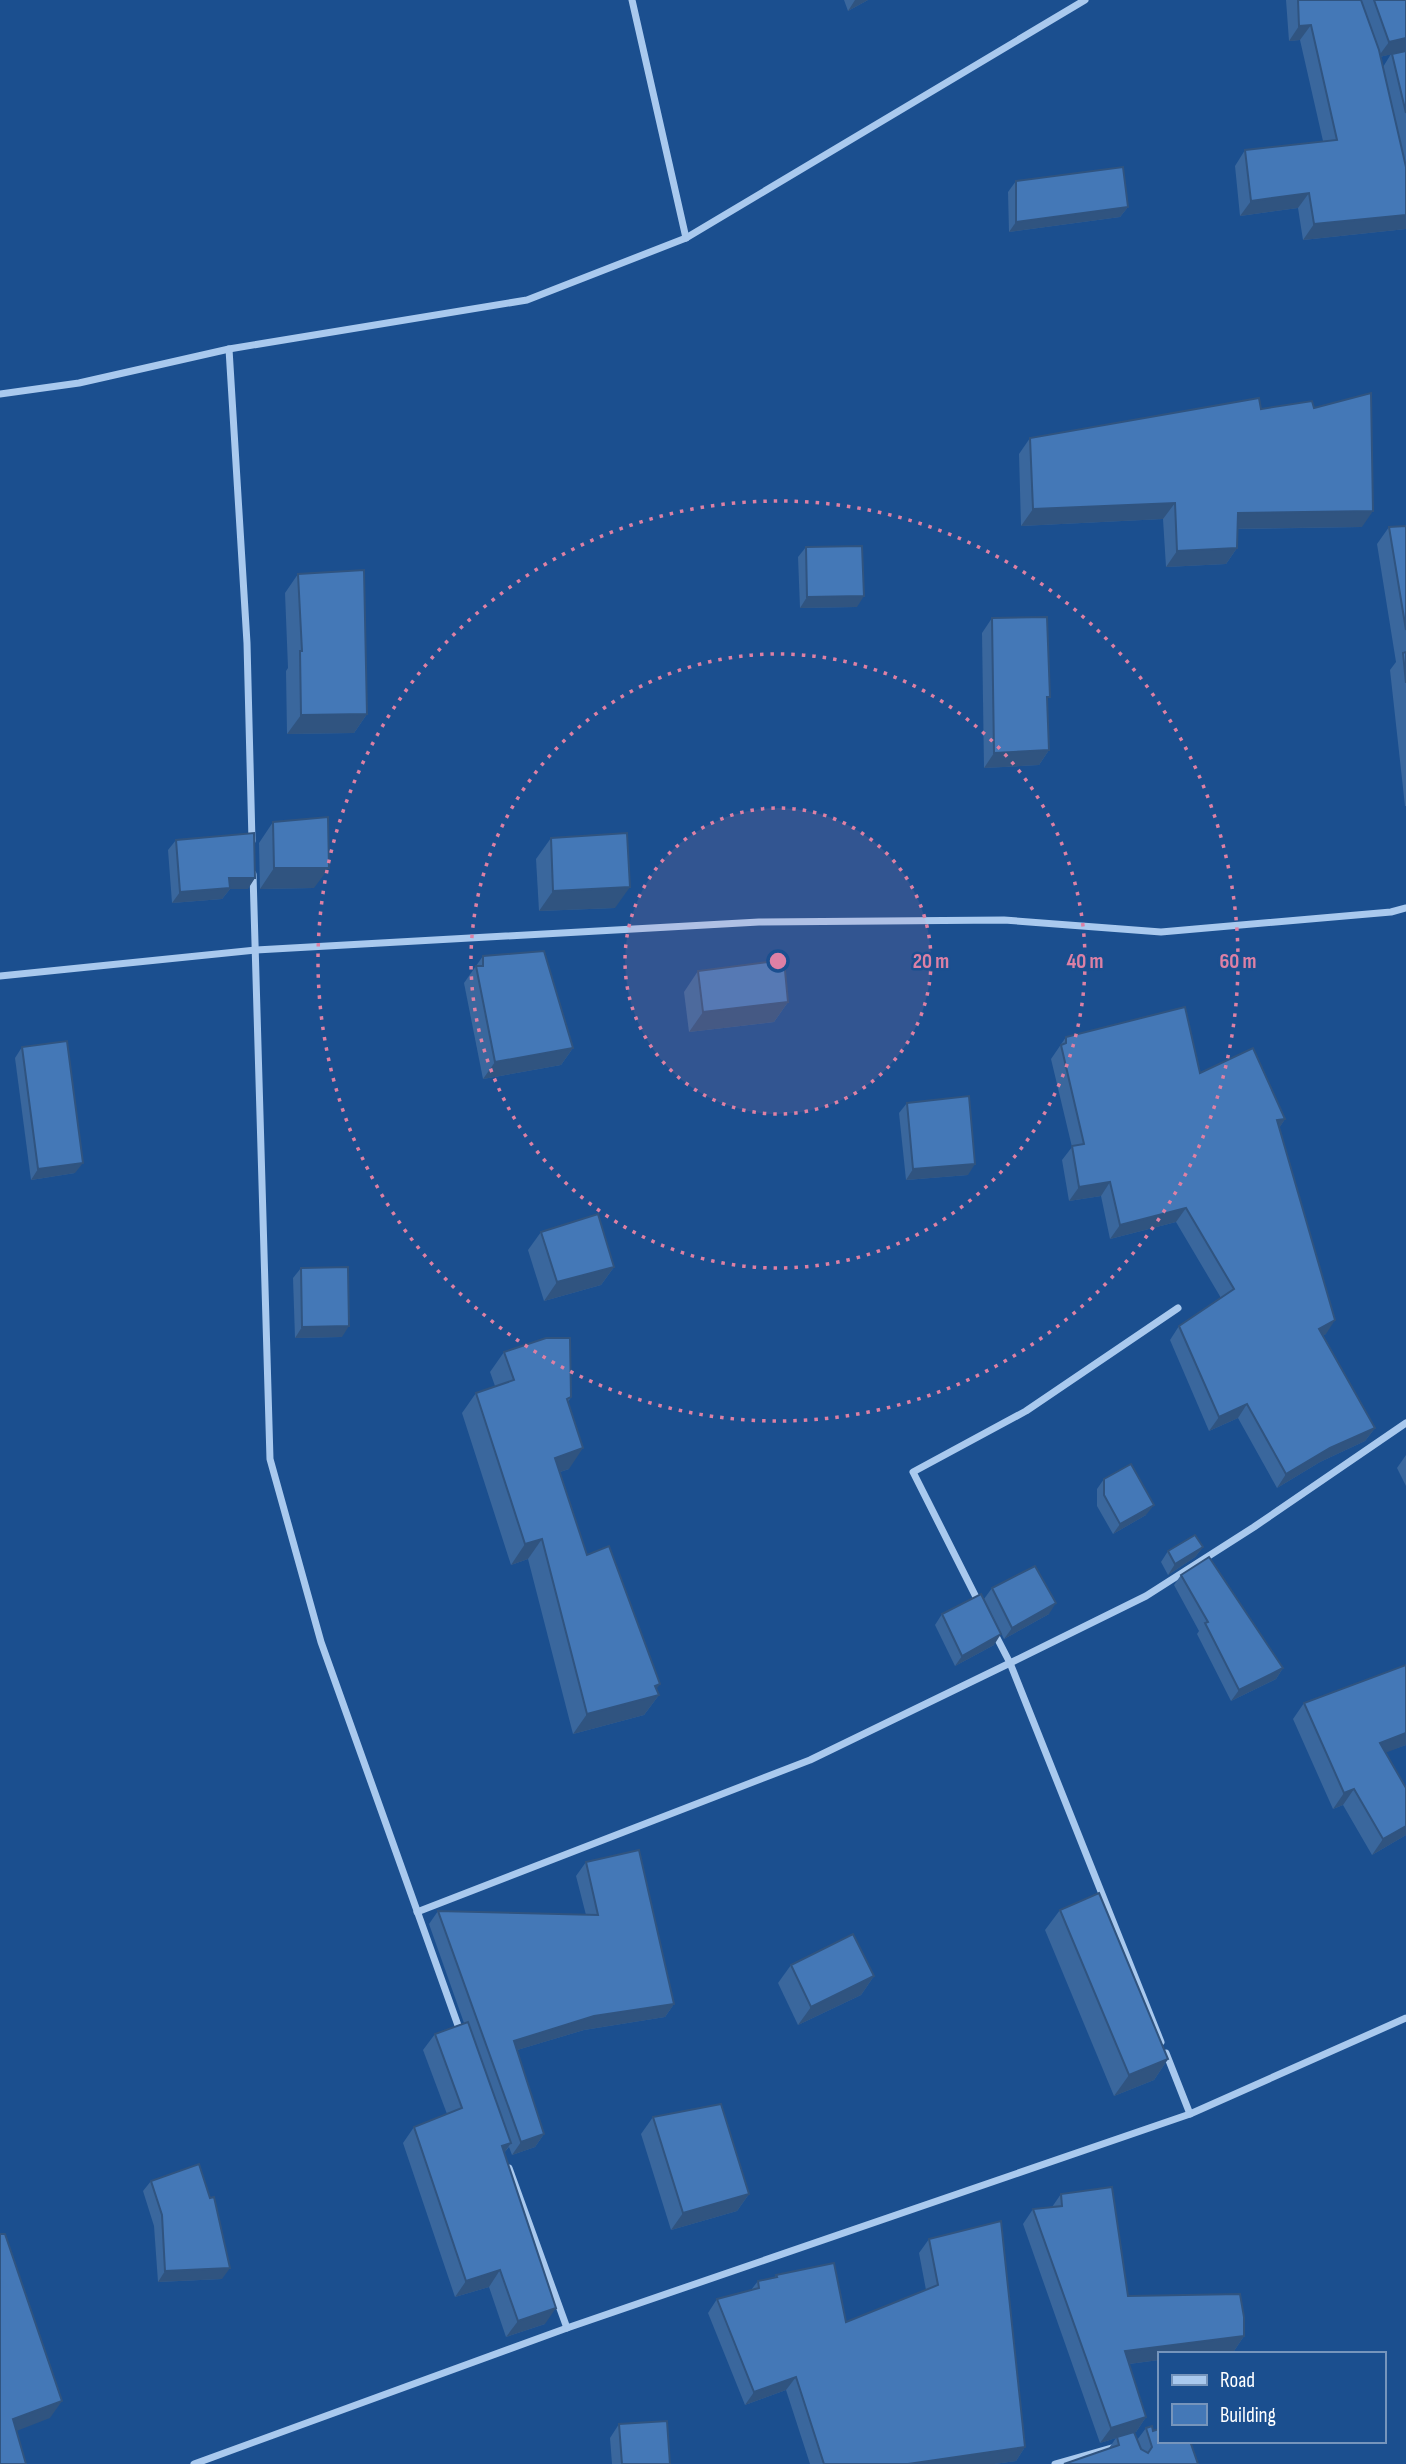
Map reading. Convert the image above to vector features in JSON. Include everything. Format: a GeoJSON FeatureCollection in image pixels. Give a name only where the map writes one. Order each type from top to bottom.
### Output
{"type":"FeatureCollection","features":[{"type":"Feature","properties":{"kind":"street"},"geometry":{"type":"LineString","coordinates":[[632,0],[686,238]]}},
{"type":"Feature","properties":{"kind":"street"},"geometry":{"type":"LineString","coordinates":[[0,394],[79,383],[229,349],[527,300],[686,238],[1085,0]]}},
{"type":"Feature","properties":{"kind":"street"},"geometry":{"type":"LineString","coordinates":[[229,349],[247,643],[253,853]]}},
{"type":"Feature","properties":{"kind":"street"},"geometry":{"type":"LineString","coordinates":[[253,866],[270,1459],[321,1642],[464,2042]]}},
{"type":"Feature","properties":{"kind":"street"},"geometry":{"type":"LineString","coordinates":[[0,976],[256,950],[759,922],[1004,920],[1161,932],[1391,912],[1406,908]]}},
{"type":"Feature","properties":{"kind":"street"},"geometry":{"type":"LineString","coordinates":[[986,1615],[912,1472],[1026,1411],[1178,1308]]}},
{"type":"Feature","properties":{"kind":"street"},"geometry":{"type":"LineString","coordinates":[[417,1912],[810,1760],[1146,1596],[1254,1527],[1406,1423]]}},
{"type":"Feature","properties":{"kind":"street"},"geometry":{"type":"LineString","coordinates":[[992,1627],[1010,1663],[1190,2114]]}},
{"type":"Feature","properties":{"kind":"street"},"geometry":{"type":"LineString","coordinates":[[194,2464],[567,2329],[1190,2114],[1406,2018]]}},
{"type":"Feature","properties":{"kind":"street"},"geometry":{"type":"LineString","coordinates":[[506,2159],[567,2329]]}},
{"type":"Feature","properties":{"kind":"street"},"geometry":{"type":"LineString","coordinates":[[1055,2464],[1126,2444]]}},
{"type":"Feature","properties":{"kind":"building"},"geometry":{"type":"Polygon","coordinates":[[[1298,0],[1361,0],[1379,50],[1406,167],[1406,215],[1314,224],[1309,193],[1251,201],[1245,150],[1337,140],[1311,25],[1299,26],[1298,0]]]}},
{"type":"Feature","properties":{"kind":"building"},"geometry":{"type":"Polygon","coordinates":[[[1374,0],[1406,0],[1406,38],[1389,42],[1374,0]]]}},
{"type":"Feature","properties":{"kind":"building"},"geometry":{"type":"Polygon","coordinates":[[[1406,51],[1406,113],[1392,54],[1406,51]]]}},
{"type":"Feature","properties":{"kind":"building"},"geometry":{"type":"Polygon","coordinates":[[[1123,167],[1128,207],[1016,222],[1016,181],[1123,167]]]}},
{"type":"Feature","properties":{"kind":"building"},"geometry":{"type":"Polygon","coordinates":[[[1371,393],[1373,511],[1238,513],[1237,548],[1177,551],[1175,503],[1033,509],[1030,438],[1259,398],[1261,409],[1312,401],[1314,408],[1371,393]]]}},
{"type":"Feature","properties":{"kind":"building"},"geometry":{"type":"Polygon","coordinates":[[[1406,526],[1406,630],[1389,527],[1406,526]]]}},
{"type":"Feature","properties":{"kind":"building"},"geometry":{"type":"Polygon","coordinates":[[[862,546],[864,596],[807,597],[806,547],[862,546]]]}},
{"type":"Feature","properties":{"kind":"building"},"geometry":{"type":"Polygon","coordinates":[[[364,570],[367,714],[301,715],[302,651],[298,574],[364,570]]]}},
{"type":"Feature","properties":{"kind":"building"},"geometry":{"type":"Polygon","coordinates":[[[1047,617],[1049,750],[994,753],[992,618],[1047,617]]]}},
{"type":"Feature","properties":{"kind":"building"},"geometry":{"type":"Polygon","coordinates":[[[1406,652],[1406,683],[1403,653],[1406,652]]]}},
{"type":"Feature","properties":{"kind":"building"},"geometry":{"type":"Polygon","coordinates":[[[328,817],[329,868],[274,868],[273,822],[328,817]]]}},
{"type":"Feature","properties":{"kind":"building"},"geometry":{"type":"Polygon","coordinates":[[[254,833],[255,878],[229,878],[230,888],[180,892],[176,840],[254,833]]]}},
{"type":"Feature","properties":{"kind":"building"},"geometry":{"type":"Polygon","coordinates":[[[627,833],[630,887],[553,891],[551,838],[627,833]]]}},
{"type":"Feature","properties":{"kind":"building"},"geometry":{"type":"Polygon","coordinates":[[[544,951],[573,1048],[495,1062],[476,966],[483,966],[483,956],[544,951]]]}},
{"type":"Feature","properties":{"kind":"building"},"geometry":{"type":"Polygon","coordinates":[[[784,960],[788,1002],[703,1012],[698,971],[784,960]]]}},
{"type":"Feature","properties":{"kind":"building"},"geometry":{"type":"Polygon","coordinates":[[[1185,1007],[1200,1073],[1253,1048],[1285,1119],[1277,1120],[1335,1320],[1319,1329],[1375,1428],[1330,1448],[1286,1474],[1247,1404],[1219,1417],[1179,1326],[1234,1289],[1186,1208],[1120,1225],[1110,1182],[1079,1187],[1072,1146],[1084,1144],[1061,1045],[1066,1043],[1066,1037],[1185,1007]]]}},
{"type":"Feature","properties":{"kind":"building"},"geometry":{"type":"Polygon","coordinates":[[[67,1041],[83,1163],[38,1169],[22,1047],[67,1041]]]}},
{"type":"Feature","properties":{"kind":"building"},"geometry":{"type":"Polygon","coordinates":[[[969,1096],[975,1164],[913,1169],[907,1103],[969,1096]]]}},
{"type":"Feature","properties":{"kind":"building"},"geometry":{"type":"Polygon","coordinates":[[[598,1214],[614,1267],[557,1282],[541,1232],[598,1214]]]}},
{"type":"Feature","properties":{"kind":"building"},"geometry":{"type":"Polygon","coordinates":[[[348,1267],[349,1326],[302,1327],[301,1268],[348,1267]]]}},
{"type":"Feature","properties":{"kind":"building"},"geometry":{"type":"Polygon","coordinates":[[[546,1338],[570,1338],[571,1397],[567,1399],[583,1448],[555,1458],[587,1555],[609,1546],[660,1684],[655,1686],[659,1695],[587,1714],[542,1539],[525,1544],[476,1393],[514,1380],[504,1352],[546,1338]]]}},
{"type":"Feature","properties":{"kind":"building"},"geometry":{"type":"Polygon","coordinates":[[[1131,1464],[1154,1505],[1120,1524],[1104,1495],[1104,1479],[1131,1464]]]}},
{"type":"Feature","properties":{"kind":"building"},"geometry":{"type":"Polygon","coordinates":[[[1195,1535],[1203,1547],[1175,1564],[1168,1551],[1195,1535]]]}},
{"type":"Feature","properties":{"kind":"building"},"geometry":{"type":"Polygon","coordinates":[[[1209,1557],[1283,1668],[1239,1690],[1205,1623],[1208,1622],[1181,1575],[1209,1557]]]}},
{"type":"Feature","properties":{"kind":"building"},"geometry":{"type":"Polygon","coordinates":[[[1035,1566],[1056,1603],[1012,1628],[992,1588],[1035,1566]]]}},
{"type":"Feature","properties":{"kind":"building"},"geometry":{"type":"Polygon","coordinates":[[[981,1594],[1001,1634],[962,1656],[942,1614],[981,1594]]]}},
{"type":"Feature","properties":{"kind":"building"},"geometry":{"type":"Polygon","coordinates":[[[1406,1665],[1406,1733],[1380,1743],[1406,1788],[1406,1826],[1383,1839],[1354,1789],[1344,1793],[1304,1703],[1406,1665]]]}},
{"type":"Feature","properties":{"kind":"building"},"geometry":{"type":"Polygon","coordinates":[[[639,1850],[674,2004],[594,2016],[514,2041],[544,2134],[521,2142],[438,1911],[598,1915],[586,1862],[639,1850]]]}},
{"type":"Feature","properties":{"kind":"building"},"geometry":{"type":"Polygon","coordinates":[[[1099,1893],[1168,2059],[1129,2075],[1060,1910],[1099,1893]]]}},
{"type":"Feature","properties":{"kind":"building"},"geometry":{"type":"Polygon","coordinates":[[[853,1934],[874,1976],[811,2007],[791,1965],[853,1934]]]}},
{"type":"Feature","properties":{"kind":"building"},"geometry":{"type":"Polygon","coordinates":[[[468,2022],[511,2143],[502,2146],[556,2308],[518,2321],[500,2270],[466,2281],[414,2127],[462,2108],[435,2034],[468,2022]]]}},
{"type":"Feature","properties":{"kind":"building"},"geometry":{"type":"Polygon","coordinates":[[[721,2104],[749,2194],[683,2213],[653,2117],[721,2104]]]}},
{"type":"Feature","properties":{"kind":"building"},"geometry":{"type":"Polygon","coordinates":[[[199,2164],[210,2198],[214,2197],[230,2268],[165,2271],[162,2215],[151,2181],[199,2164]]]}},
{"type":"Feature","properties":{"kind":"building"},"geometry":{"type":"Polygon","coordinates":[[[1112,2187],[1128,2296],[1240,2294],[1244,2336],[1125,2351],[1146,2417],[1111,2428],[1033,2209],[1062,2206],[1061,2194],[1112,2187]]]}},
{"type":"Feature","properties":{"kind":"building"},"geometry":{"type":"Polygon","coordinates":[[[1001,2221],[1025,2447],[908,2464],[824,2464],[796,2377],[754,2392],[717,2299],[759,2288],[758,2281],[777,2277],[776,2275],[834,2263],[846,2322],[938,2285],[929,2239],[1001,2221]]]}},
{"type":"Feature","properties":{"kind":"building"},"geometry":{"type":"Polygon","coordinates":[[[0,2234],[5,2234],[62,2401],[13,2419],[26,2464],[0,2464],[0,2234]]]}},
{"type":"Feature","properties":{"kind":"building"},"geometry":{"type":"Polygon","coordinates":[[[667,2421],[670,2464],[622,2464],[619,2424],[667,2421]]]}},
{"type":"Feature","properties":{"kind":"building"},"geometry":{"type":"Polygon","coordinates":[[[1152,2426],[1153,2431],[1158,2429],[1158,2443],[1191,2443],[1198,2464],[1064,2464],[1119,2445],[1117,2437],[1134,2432],[1141,2449],[1148,2453],[1152,2447],[1146,2428],[1152,2426]]]}}]}
